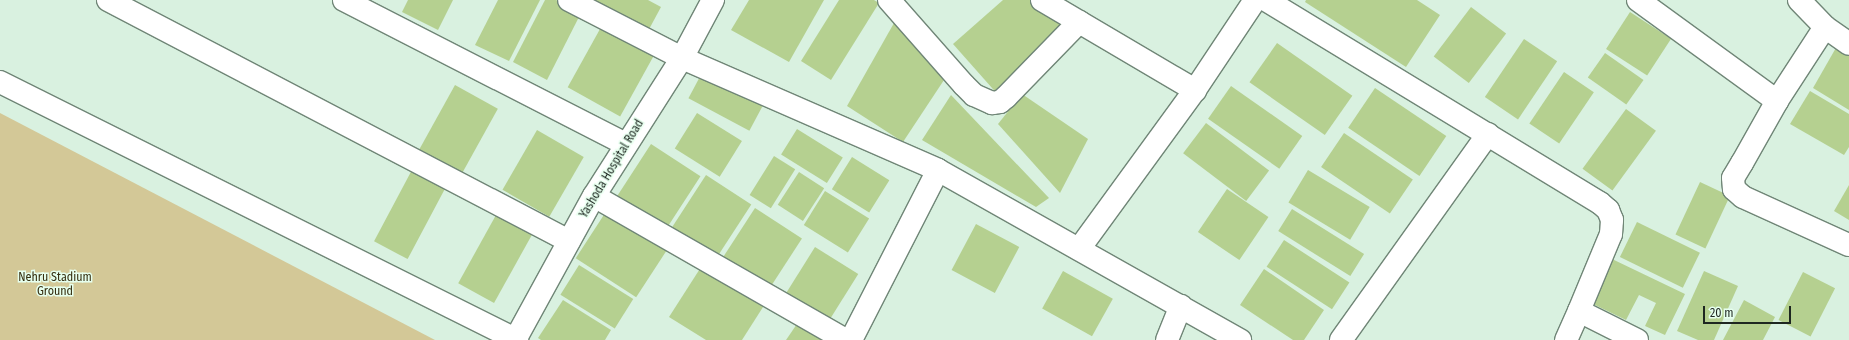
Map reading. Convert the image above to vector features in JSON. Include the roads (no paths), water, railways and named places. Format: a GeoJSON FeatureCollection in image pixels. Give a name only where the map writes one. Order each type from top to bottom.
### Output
{"type":"FeatureCollection","features":[{"type":"Feature","properties":{"kind":"street"},"geometry":{"type":"LineString","coordinates":[[108,0],[569,241]]}},
{"type":"Feature","properties":{"kind":"street"},"geometry":{"type":"LineString","coordinates":[[344,0],[626,144]]}},
{"type":"Feature","properties":{"kind":"street"},"geometry":{"type":"LineString","coordinates":[[569,0],[682,58],[938,170],[1240,340]]}},
{"type":"Feature","properties":{"kind":"street","name":"Yashoda Hospital Road"},"geometry":{"type":"LineString","coordinates":[[515,340],[594,196],[682,58],[713,0]]}},
{"type":"Feature","properties":{"kind":"street"},"geometry":{"type":"LineString","coordinates":[[889,0],[974,95],[992,103],[1000,102],[1006,97],[1079,22]]}},
{"type":"Feature","properties":{"kind":"street"},"geometry":{"type":"LineString","coordinates":[[1042,0],[1195,90]]}},
{"type":"Feature","properties":{"kind":"street"},"geometry":{"type":"LineString","coordinates":[[1079,249],[1195,90],[1255,0]]}},
{"type":"Feature","properties":{"kind":"street"},"geometry":{"type":"LineString","coordinates":[[1266,0],[1488,134],[1600,203],[1608,210],[1612,220],[1611,234],[1566,340]]}},
{"type":"Feature","properties":{"kind":"street"},"geometry":{"type":"LineString","coordinates":[[1638,0],[1777,101]]}},
{"type":"Feature","properties":{"kind":"street"},"geometry":{"type":"LineString","coordinates":[[1799,0],[1825,27],[1849,44]]}},
{"type":"Feature","properties":{"kind":"street"},"geometry":{"type":"LineString","coordinates":[[1825,27],[1777,101],[1733,178],[1734,189],[1750,200],[1849,245]]}},
{"type":"Feature","properties":{"kind":"street"},"geometry":{"type":"LineString","coordinates":[[0,82],[515,340]]}},
{"type":"Feature","properties":{"kind":"street"},"geometry":{"type":"LineString","coordinates":[[1341,340],[1488,134]]}},
{"type":"Feature","properties":{"kind":"street"},"geometry":{"type":"LineString","coordinates":[[851,340],[938,170]]}},
{"type":"Feature","properties":{"kind":"street"},"geometry":{"type":"LineString","coordinates":[[594,196],[845,340]]}},
{"type":"Feature","properties":{"kind":"street"},"geometry":{"type":"LineString","coordinates":[[1167,340],[1181,306]]}},
{"type":"Feature","properties":{"kind":"street"},"geometry":{"type":"LineString","coordinates":[[1579,312],[1637,340]]}},
{"type":"Feature","properties":{"kind":"park label","name":"Nehru Stadium Ground"},"geometry":{"type":"Point","coordinates":[55,285]}}]}
